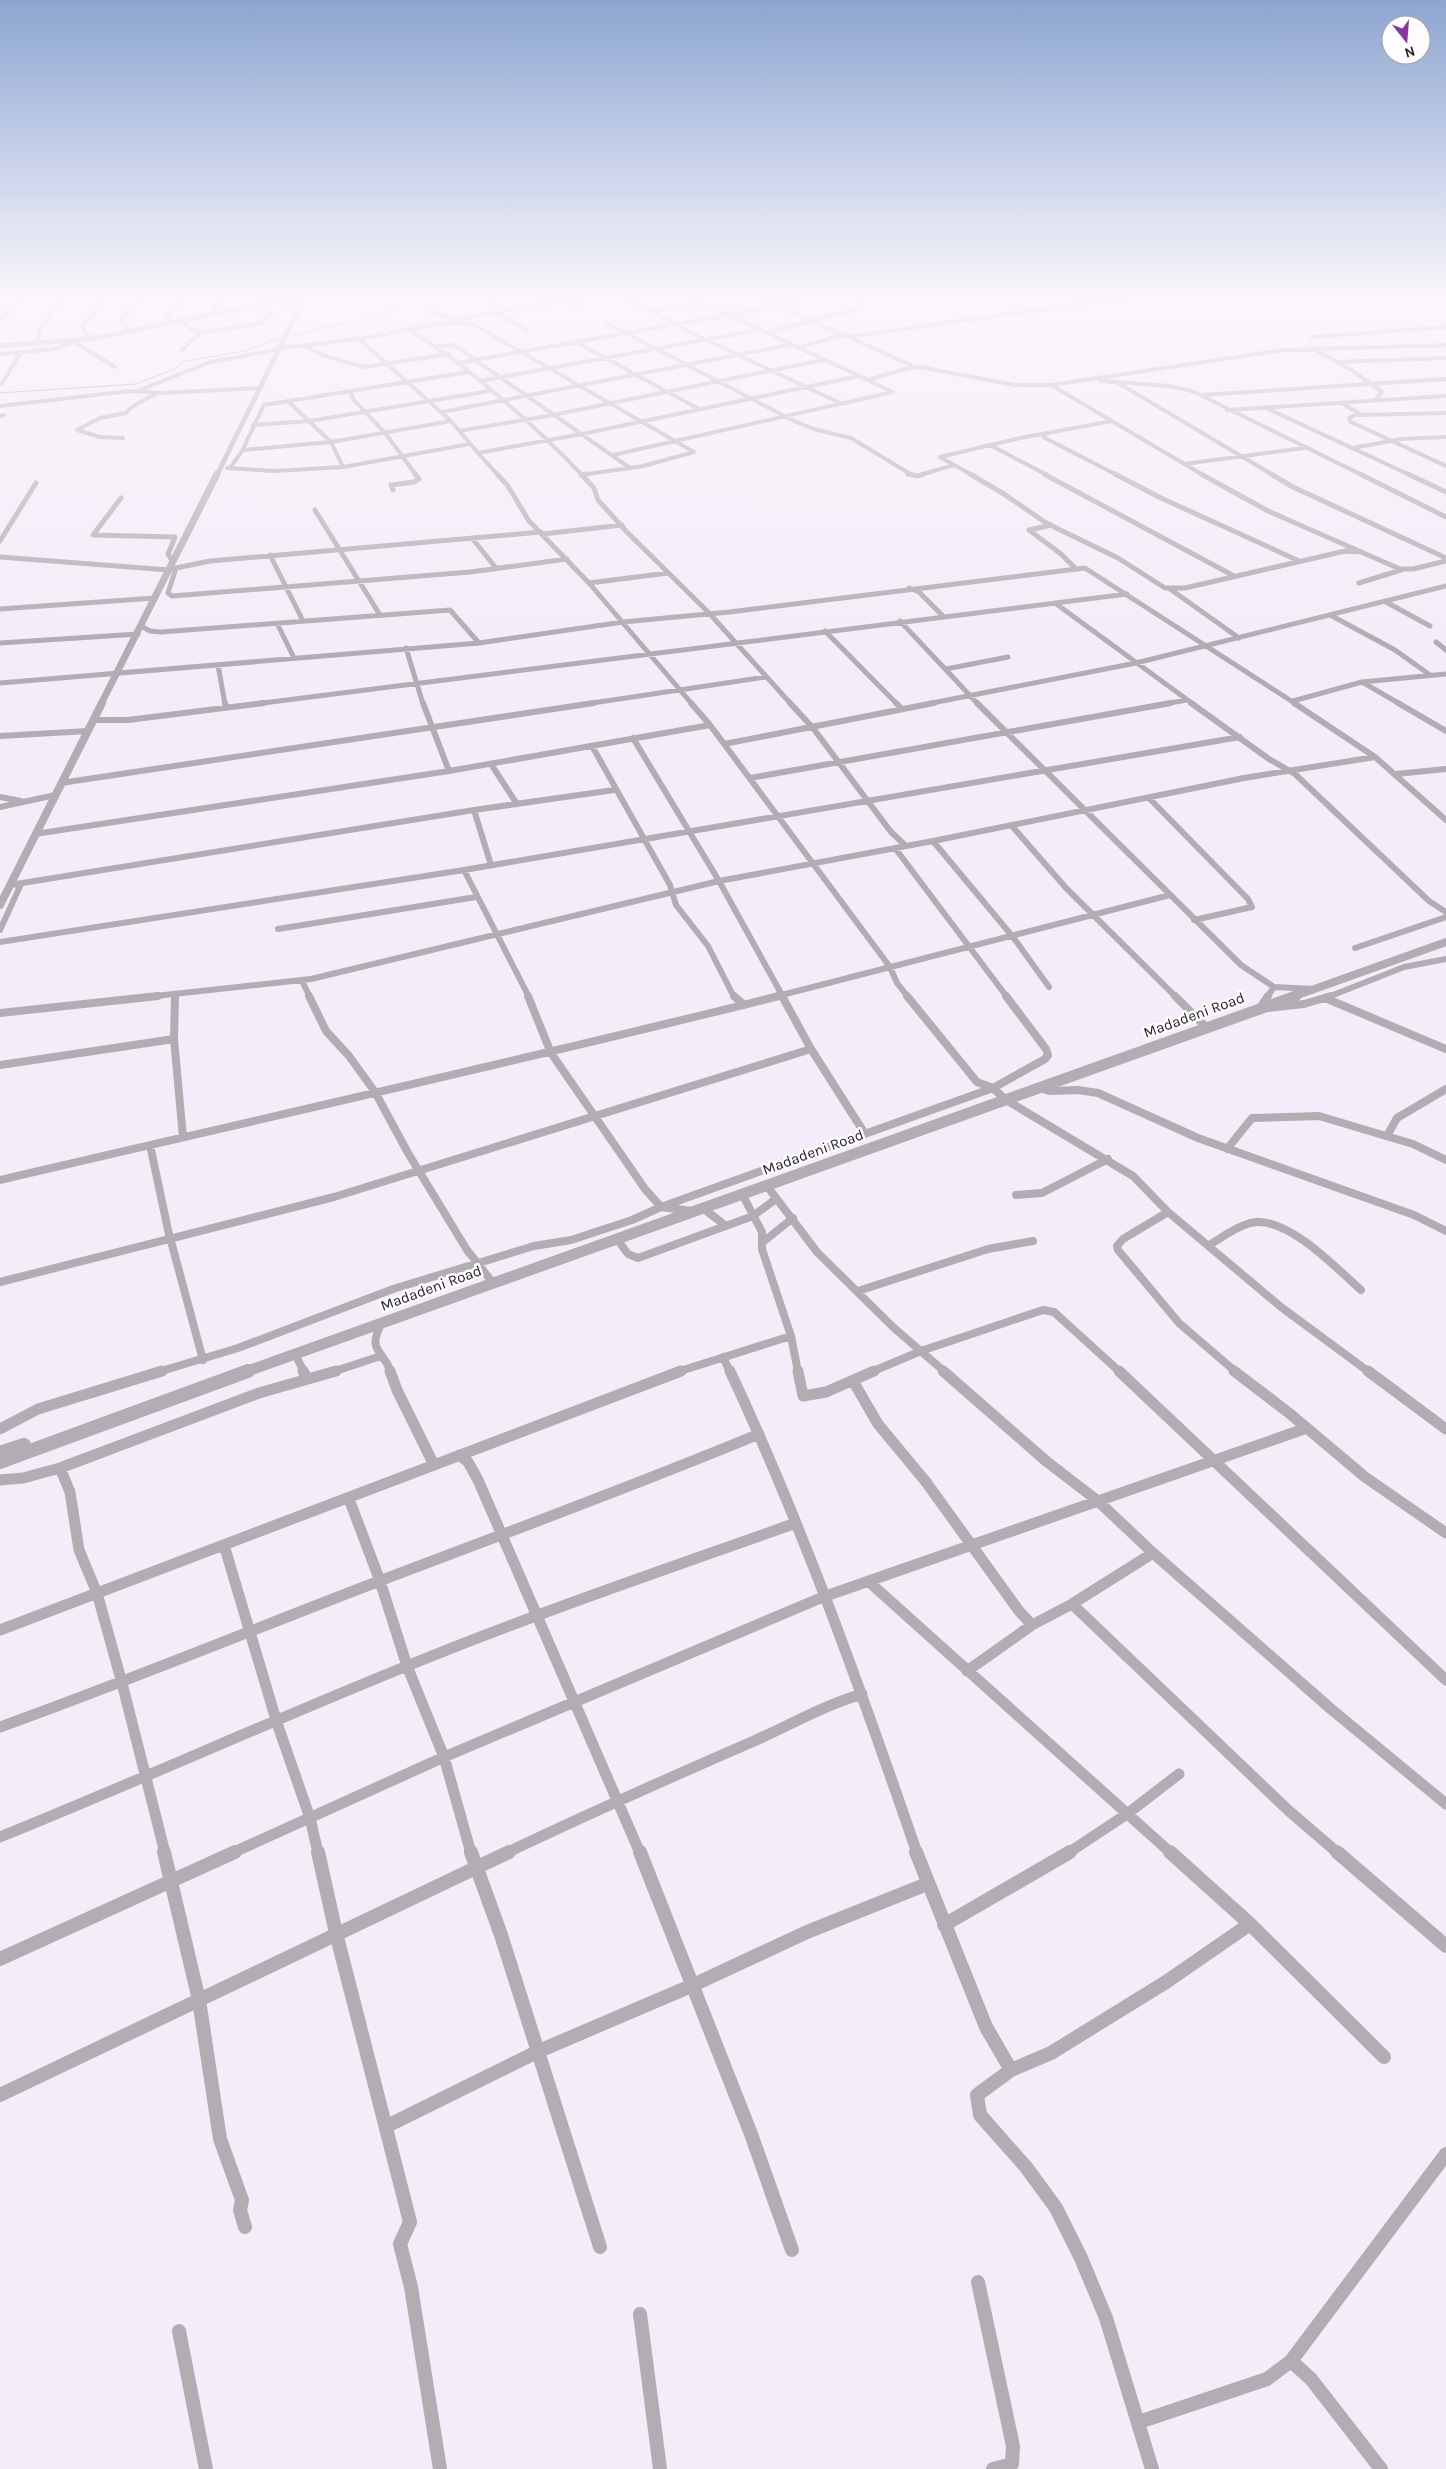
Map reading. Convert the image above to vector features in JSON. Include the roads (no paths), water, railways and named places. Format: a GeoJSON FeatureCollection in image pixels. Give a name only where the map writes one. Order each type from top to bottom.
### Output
{"type":"FeatureCollection","features":[{"type":"Feature","properties":{"kind":"street"},"geometry":{"type":"LineString","coordinates":[[123,438],[100,437],[77,430],[100,418],[127,411]]}},
{"type":"Feature","properties":{"kind":"street"},"geometry":{"type":"LineString","coordinates":[[0,905],[172,567],[248,411]]}},
{"type":"Feature","properties":{"kind":"street"},"geometry":{"type":"LineString","coordinates":[[230,468],[243,450],[261,411]]}},
{"type":"Feature","properties":{"kind":"street"},"geometry":{"type":"LineString","coordinates":[[298,411],[330,442],[343,467]]}},
{"type":"Feature","properties":{"kind":"street"},"geometry":{"type":"LineString","coordinates":[[253,425],[308,422],[376,411]]}},
{"type":"Feature","properties":{"kind":"street"},"geometry":{"type":"LineString","coordinates":[[442,412],[447,411]]}},
{"type":"Feature","properties":{"kind":"street"},"geometry":{"type":"LineString","coordinates":[[513,411],[565,457],[594,488],[598,500],[737,643],[813,728],[840,761],[891,832],[906,846]]}},
{"type":"Feature","properties":{"kind":"street"},"geometry":{"type":"LineString","coordinates":[[549,411],[630,468]]}},
{"type":"Feature","properties":{"kind":"street"},"geometry":{"type":"LineString","coordinates":[[459,431],[567,411]]}},
{"type":"Feature","properties":{"kind":"street"},"geometry":{"type":"LineString","coordinates":[[581,475],[630,468],[694,453],[625,411]]}},
{"type":"Feature","properties":{"kind":"street"},"geometry":{"type":"LineString","coordinates":[[478,453],[582,434],[688,411]]}},
{"type":"Feature","properties":{"kind":"street"},"geometry":{"type":"LineString","coordinates":[[775,411],[808,427],[852,438],[872,449],[908,475],[918,476],[954,465]]}},
{"type":"Feature","properties":{"kind":"street"},"geometry":{"type":"LineString","coordinates":[[613,455],[811,411]]}},
{"type":"Feature","properties":{"kind":"street"},"geometry":{"type":"LineString","coordinates":[[1095,411],[1184,464],[1268,510],[1393,567],[1404,570]]}},
{"type":"Feature","properties":{"kind":"street"},"geometry":{"type":"LineString","coordinates":[[1168,411],[1239,456],[1303,492],[1446,560]]}},
{"type":"Feature","properties":{"kind":"street"},"geometry":{"type":"LineString","coordinates":[[1229,411],[1446,517]]}},
{"type":"Feature","properties":{"kind":"street"},"geometry":{"type":"LineString","coordinates":[[1273,411],[1446,492]]}},
{"type":"Feature","properties":{"kind":"street"},"geometry":{"type":"LineString","coordinates":[[1357,411],[1358,415]]}},
{"type":"Feature","properties":{"kind":"street"},"geometry":{"type":"LineString","coordinates":[[442,412],[508,486],[523,513],[589,583],[710,725],[890,967],[897,983],[973,1078],[983,1086],[993,1088],[1006,1100],[1108,1159],[1133,1176],[1168,1212],[1317,1335],[1446,1429]]}},
{"type":"Feature","properties":{"kind":"street"},"geometry":{"type":"LineString","coordinates":[[366,413],[386,434],[419,480],[391,485],[393,490]]}},
{"type":"Feature","properties":{"kind":"street"},"geometry":{"type":"LineString","coordinates":[[1446,413],[1358,415],[1349,418],[1349,420],[1446,466]]}},
{"type":"Feature","properties":{"kind":"street"},"geometry":{"type":"LineString","coordinates":[[243,450],[330,442],[386,434],[451,421]]}},
{"type":"Feature","properties":{"kind":"street"},"geometry":{"type":"LineString","coordinates":[[1112,421],[990,445],[940,457],[1051,525],[1112,555],[1170,590],[1239,638]]}},
{"type":"Feature","properties":{"kind":"street"},"geometry":{"type":"LineString","coordinates":[[1046,434],[1043,436],[1047,440],[1145,490],[1298,560]]}},
{"type":"Feature","properties":{"kind":"street"},"geometry":{"type":"LineString","coordinates":[[1353,448],[1392,440],[1446,436]]}},
{"type":"Feature","properties":{"kind":"street"},"geometry":{"type":"LineString","coordinates":[[1436,437],[1446,442]]}},
{"type":"Feature","properties":{"kind":"street"},"geometry":{"type":"LineString","coordinates":[[220,468],[274,471],[343,467],[470,444]]}},
{"type":"Feature","properties":{"kind":"street"},"geometry":{"type":"LineString","coordinates":[[990,445],[1234,576]]}},
{"type":"Feature","properties":{"kind":"street"},"geometry":{"type":"LineString","coordinates":[[1184,464],[1304,448]]}},
{"type":"Feature","properties":{"kind":"street"},"geometry":{"type":"LineString","coordinates":[[0,541],[36,483]]}},
{"type":"Feature","properties":{"kind":"street"},"geometry":{"type":"LineString","coordinates":[[121,498],[104,523],[93,534],[175,537],[168,554],[172,567],[168,593],[172,596],[358,581],[496,568],[567,559]]}},
{"type":"Feature","properties":{"kind":"street"},"geometry":{"type":"LineString","coordinates":[[315,510],[380,615]]}},
{"type":"Feature","properties":{"kind":"street"},"geometry":{"type":"LineString","coordinates":[[0,557],[172,567],[270,555],[622,525]]}},
{"type":"Feature","properties":{"kind":"street"},"geometry":{"type":"LineString","coordinates":[[1051,525],[1029,530],[1061,554],[1075,568]]}},
{"type":"Feature","properties":{"kind":"street"},"geometry":{"type":"LineString","coordinates":[[472,538],[496,568]]}},
{"type":"Feature","properties":{"kind":"street"},"geometry":{"type":"LineString","coordinates":[[1170,590],[1298,560],[1345,551],[1361,552]]}},
{"type":"Feature","properties":{"kind":"street"},"geometry":{"type":"LineString","coordinates":[[270,555],[303,621]]}},
{"type":"Feature","properties":{"kind":"street"},"geometry":{"type":"LineString","coordinates":[[1359,583],[1446,560]]}},
{"type":"Feature","properties":{"kind":"street"},"geometry":{"type":"LineString","coordinates":[[0,683],[479,643],[622,622],[1075,568],[1089,569],[1293,701],[1375,757],[1446,820]]}},
{"type":"Feature","properties":{"kind":"street"},"geometry":{"type":"LineString","coordinates":[[589,583],[668,573]]}},
{"type":"Feature","properties":{"kind":"street"},"geometry":{"type":"LineString","coordinates":[[724,744],[1136,663],[1332,616],[1446,586]]}},
{"type":"Feature","properties":{"kind":"street"},"geometry":{"type":"LineString","coordinates":[[909,588],[919,592],[943,616]]}},
{"type":"Feature","properties":{"kind":"street"},"geometry":{"type":"LineString","coordinates":[[94,720],[122,721],[1127,594]]}},
{"type":"Feature","properties":{"kind":"street"},"geometry":{"type":"LineString","coordinates":[[0,609],[155,598]]}},
{"type":"Feature","properties":{"kind":"street"},"geometry":{"type":"LineString","coordinates":[[1386,602],[1430,626]]}},
{"type":"Feature","properties":{"kind":"street"},"geometry":{"type":"LineString","coordinates":[[1055,603],[1274,763],[1289,770],[1429,901],[1446,912]]}},
{"type":"Feature","properties":{"kind":"street"},"geometry":{"type":"LineString","coordinates":[[142,626],[155,632],[452,610],[479,643]]}},
{"type":"Feature","properties":{"kind":"street"},"geometry":{"type":"LineString","coordinates":[[1332,616],[1395,650],[1430,675]]}},
{"type":"Feature","properties":{"kind":"street"},"geometry":{"type":"LineString","coordinates":[[900,622],[970,696],[1241,965],[1274,987],[1314,989]]}},
{"type":"Feature","properties":{"kind":"street"},"geometry":{"type":"LineString","coordinates":[[277,623],[294,658]]}},
{"type":"Feature","properties":{"kind":"street"},"geometry":{"type":"LineString","coordinates":[[825,631],[902,708]]}},
{"type":"Feature","properties":{"kind":"street"},"geometry":{"type":"LineString","coordinates":[[0,642],[138,634]]}},
{"type":"Feature","properties":{"kind":"street"},"geometry":{"type":"LineString","coordinates":[[1436,642],[1446,650]]}},
{"type":"Feature","properties":{"kind":"street"},"geometry":{"type":"LineString","coordinates":[[406,648],[415,683],[449,770]]}},
{"type":"Feature","properties":{"kind":"street"},"geometry":{"type":"LineString","coordinates":[[946,669],[1008,657]]}},
{"type":"Feature","properties":{"kind":"street"},"geometry":{"type":"LineString","coordinates":[[218,665],[226,707]]}},
{"type":"Feature","properties":{"kind":"street"},"geometry":{"type":"LineString","coordinates":[[1293,701],[1362,682],[1446,674]]}},
{"type":"Feature","properties":{"kind":"street"},"geometry":{"type":"LineString","coordinates":[[61,782],[766,677]]}},
{"type":"Feature","properties":{"kind":"street"},"geometry":{"type":"LineString","coordinates":[[1362,682],[1446,731]]}},
{"type":"Feature","properties":{"kind":"street"},"geometry":{"type":"LineString","coordinates":[[750,778],[1187,700]]}},
{"type":"Feature","properties":{"kind":"street"},"geometry":{"type":"LineString","coordinates":[[35,834],[491,764],[710,725]]}},
{"type":"Feature","properties":{"kind":"street"},"geometry":{"type":"LineString","coordinates":[[0,736],[88,731]]}},
{"type":"Feature","properties":{"kind":"street"},"geometry":{"type":"LineString","coordinates":[[0,942],[464,870],[778,814],[1240,737]]}},
{"type":"Feature","properties":{"kind":"street"},"geometry":{"type":"LineString","coordinates":[[633,738],[719,881],[810,1048],[865,1134]]}},
{"type":"Feature","properties":{"kind":"street"},"geometry":{"type":"LineString","coordinates":[[592,746],[614,790],[672,891],[676,905],[708,946],[736,1000],[744,1005]]}},
{"type":"Feature","properties":{"kind":"street"},"geometry":{"type":"LineString","coordinates":[[0,1013],[302,981],[719,881],[1012,826],[1289,770],[1375,757]]}},
{"type":"Feature","properties":{"kind":"street"},"geometry":{"type":"LineString","coordinates":[[491,764],[517,804]]}},
{"type":"Feature","properties":{"kind":"street"},"geometry":{"type":"LineString","coordinates":[[1396,774],[1446,769]]}},
{"type":"Feature","properties":{"kind":"street"},"geometry":{"type":"LineString","coordinates":[[10,885],[474,810],[563,799],[614,790]]}},
{"type":"Feature","properties":{"kind":"street"},"geometry":{"type":"LineString","coordinates":[[0,807],[55,795]]}},
{"type":"Feature","properties":{"kind":"street"},"geometry":{"type":"LineString","coordinates":[[0,798],[24,802]]}},
{"type":"Feature","properties":{"kind":"street"},"geometry":{"type":"LineString","coordinates":[[1149,798],[1248,899],[1252,907],[1194,920]]}},
{"type":"Feature","properties":{"kind":"street"},"geometry":{"type":"LineString","coordinates":[[474,810],[491,865]]}},
{"type":"Feature","properties":{"kind":"street"},"geometry":{"type":"LineString","coordinates":[[1012,826],[1066,888],[1095,914],[1170,993],[1206,1027]]}},
{"type":"Feature","properties":{"kind":"street"},"geometry":{"type":"LineString","coordinates":[[933,841],[1013,937],[1049,987]]}},
{"type":"Feature","properties":{"kind":"street"},"geometry":{"type":"LineString","coordinates":[[0,1429],[49,1405],[203,1360],[393,1289],[534,1246],[571,1240],[632,1220],[661,1207],[993,1088],[1048,1055],[971,947],[894,848]]}},
{"type":"Feature","properties":{"kind":"street"},"geometry":{"type":"LineString","coordinates":[[464,870],[476,897],[526,990],[551,1053],[593,1116],[661,1207],[700,1210],[726,1226]]}},
{"type":"Feature","properties":{"kind":"street"},"geometry":{"type":"LineString","coordinates":[[0,930],[21,884]]}},
{"type":"Feature","properties":{"kind":"street"},"geometry":{"type":"LineString","coordinates":[[0,1180],[375,1092],[551,1053],[1013,937],[1170,895]]}},
{"type":"Feature","properties":{"kind":"street"},"geometry":{"type":"LineString","coordinates":[[278,929],[476,897]]}},
{"type":"Feature","properties":{"kind":"street"},"geometry":{"type":"LineString","coordinates":[[1355,948],[1416,929],[1446,917]]}},
{"type":"Feature","properties":{"kind":"street","name":"Madadeni Road"},"geometry":{"type":"LineString","coordinates":[[0,1453],[169,1396],[190,1391],[295,1354],[1446,942]]}},
{"type":"Feature","properties":{"kind":"street"},"geometry":{"type":"LineString","coordinates":[[1260,1008],[1296,1006],[1325,998],[1406,967],[1446,959]]}},
{"type":"Feature","properties":{"kind":"street"},"geometry":{"type":"LineString","coordinates":[[302,981],[326,1031],[349,1056],[375,1092],[418,1171],[477,1263],[493,1283]]}},
{"type":"Feature","properties":{"kind":"street"},"geometry":{"type":"LineString","coordinates":[[1260,1008],[1274,987]]}},
{"type":"Feature","properties":{"kind":"street"},"geometry":{"type":"LineString","coordinates":[[175,994],[174,1039],[183,1137]]}},
{"type":"Feature","properties":{"kind":"street"},"geometry":{"type":"LineString","coordinates":[[1325,998],[1446,1049]]}},
{"type":"Feature","properties":{"kind":"street"},"geometry":{"type":"LineString","coordinates":[[0,1065],[174,1039]]}},
{"type":"Feature","properties":{"kind":"street"},"geometry":{"type":"LineString","coordinates":[[0,1282],[298,1207],[810,1048]]}},
{"type":"Feature","properties":{"kind":"street"},"geometry":{"type":"LineString","coordinates":[[1040,1088],[1049,1091],[1078,1090],[1098,1093],[1227,1150],[1414,1215],[1446,1231]]}},
{"type":"Feature","properties":{"kind":"street"},"geometry":{"type":"LineString","coordinates":[[1387,1136],[1396,1118],[1446,1089]]}},
{"type":"Feature","properties":{"kind":"street"},"geometry":{"type":"LineString","coordinates":[[1227,1150],[1250,1120],[1260,1116],[1318,1116],[1412,1144],[1446,1160]]}},
{"type":"Feature","properties":{"kind":"street"},"geometry":{"type":"LineString","coordinates":[[150,1145],[170,1238],[203,1360]]}},
{"type":"Feature","properties":{"kind":"street"},"geometry":{"type":"LineString","coordinates":[[1016,1195],[1042,1193],[1108,1159]]}},
{"type":"Feature","properties":{"kind":"street"},"geometry":{"type":"LineString","coordinates":[[768,1186],[776,1199],[793,1218],[796,1227],[817,1252],[921,1351],[1046,1461],[1098,1501],[1153,1553],[1331,1709],[1446,1804]]}},
{"type":"Feature","properties":{"kind":"street"},"geometry":{"type":"LineString","coordinates":[[742,1194],[762,1232],[762,1249],[791,1336],[803,1396],[826,1392],[921,1351],[1043,1310],[1050,1310],[1074,1329],[1150,1402],[1217,1461],[1446,1680]]}},
{"type":"Feature","properties":{"kind":"street"},"geometry":{"type":"LineString","coordinates":[[617,1239],[625,1252],[634,1258],[638,1258],[753,1216],[776,1199]]}},
{"type":"Feature","properties":{"kind":"street"},"geometry":{"type":"LineString","coordinates":[[647,1228],[661,1207]]}},
{"type":"Feature","properties":{"kind":"street"},"geometry":{"type":"LineString","coordinates":[[1168,1212],[1119,1242],[1118,1250],[1160,1301],[1207,1349],[1365,1476],[1446,1533]]}},
{"type":"Feature","properties":{"kind":"street"},"geometry":{"type":"LineString","coordinates":[[763,1242],[793,1218]]}},
{"type":"Feature","properties":{"kind":"street"},"geometry":{"type":"LineString","coordinates":[[1208,1245],[1255,1222],[1270,1223],[1289,1231],[1361,1290]]}},
{"type":"Feature","properties":{"kind":"street"},"geometry":{"type":"LineString","coordinates":[[858,1291],[988,1249],[1034,1242]]}},
{"type":"Feature","properties":{"kind":"street"},"geometry":{"type":"LineString","coordinates":[[382,1322],[373,1342],[389,1368],[397,1390],[434,1465]]}},
{"type":"Feature","properties":{"kind":"street"},"geometry":{"type":"LineString","coordinates":[[0,1630],[224,1544],[349,1499],[459,1454],[723,1357],[791,1336]]}},
{"type":"Feature","properties":{"kind":"street"},"geometry":{"type":"LineString","coordinates":[[295,1354],[307,1379]]}},
{"type":"Feature","properties":{"kind":"street"},"geometry":{"type":"LineString","coordinates":[[0,1480],[23,1478],[60,1468],[260,1393],[381,1356]]}},
{"type":"Feature","properties":{"kind":"street"},"geometry":{"type":"LineString","coordinates":[[723,1357],[759,1434],[793,1524],[862,1694],[927,1884],[986,2027],[1011,2070]]}},
{"type":"Feature","properties":{"kind":"street"},"geometry":{"type":"LineString","coordinates":[[853,1381],[878,1424],[918,1470],[973,1544],[1018,1611],[1032,1624]]}},
{"type":"Feature","properties":{"kind":"street","name":"Madadeni Road"},"geometry":{"type":"LineString","coordinates":[[0,1462],[170,1401],[190,1391]]}},
{"type":"Feature","properties":{"kind":"street"},"geometry":{"type":"LineString","coordinates":[[0,1959],[444,1757],[822,1597],[1217,1461],[1307,1428]]}},
{"type":"Feature","properties":{"kind":"street"},"geometry":{"type":"LineString","coordinates":[[0,1728],[251,1633],[380,1580],[501,1537],[658,1476],[759,1434]]}},
{"type":"Feature","properties":{"kind":"street"},"geometry":{"type":"LineString","coordinates":[[459,1454],[468,1462],[478,1480],[501,1537],[618,1800],[665,1913],[691,1986],[752,2134],[792,2250]]}},
{"type":"Feature","properties":{"kind":"street"},"geometry":{"type":"LineString","coordinates":[[60,1468],[70,1492],[79,1550],[97,1593],[122,1683],[172,1882],[200,2000],[220,2140],[242,2200],[240,2210],[245,2227]]}},
{"type":"Feature","properties":{"kind":"street"},"geometry":{"type":"LineString","coordinates":[[349,1499],[380,1580],[407,1666],[444,1757],[475,1868],[501,1935],[600,2247]]}},
{"type":"Feature","properties":{"kind":"street"},"geometry":{"type":"LineString","coordinates":[[0,1837],[277,1723],[407,1666],[537,1616],[793,1524]]}},
{"type":"Feature","properties":{"kind":"street"},"geometry":{"type":"LineString","coordinates":[[224,1544],[277,1723],[310,1818],[336,1933],[387,2126],[410,2222],[400,2244],[411,2287],[440,2469]]}},
{"type":"Feature","properties":{"kind":"street"},"geometry":{"type":"LineString","coordinates":[[968,1671],[1032,1624],[1072,1604],[1153,1553]]}},
{"type":"Feature","properties":{"kind":"street"},"geometry":{"type":"LineString","coordinates":[[868,1581],[1250,1924],[1384,2057]]}},
{"type":"Feature","properties":{"kind":"street"},"geometry":{"type":"LineString","coordinates":[[1072,1604],[1289,1811],[1446,1946]]}},
{"type":"Feature","properties":{"kind":"street"},"geometry":{"type":"LineString","coordinates":[[0,2094],[618,1800],[795,1723],[836,1702],[862,1694]]}},
{"type":"Feature","properties":{"kind":"street"},"geometry":{"type":"LineString","coordinates":[[944,1925],[1052,1864],[1127,1814],[1179,1774]]}},
{"type":"Feature","properties":{"kind":"street"},"geometry":{"type":"LineString","coordinates":[[387,2126],[539,2051],[691,1986],[807,1932],[927,1884]]}},
{"type":"Feature","properties":{"kind":"street"},"geometry":{"type":"LineString","coordinates":[[1152,2469],[1106,2318],[1081,2258],[1056,2208],[1026,2167],[980,2115],[977,2094],[1011,2070],[1051,2052],[1166,1982],[1250,1924]]}},
{"type":"Feature","properties":{"kind":"street"},"geometry":{"type":"LineString","coordinates":[[1139,2422],[1267,2378],[1291,2361],[1446,2154]]}},
{"type":"Feature","properties":{"kind":"street"},"geometry":{"type":"LineString","coordinates":[[978,2282],[1013,2446],[1012,2464],[994,2469]]}},
{"type":"Feature","properties":{"kind":"street"},"geometry":{"type":"LineString","coordinates":[[640,2314],[660,2469]]}},
{"type":"Feature","properties":{"kind":"street"},"geometry":{"type":"LineString","coordinates":[[179,2331],[206,2469]]}},
{"type":"Feature","properties":{"kind":"street"},"geometry":{"type":"LineString","coordinates":[[1291,2361],[1311,2379],[1381,2469]]}}]}
